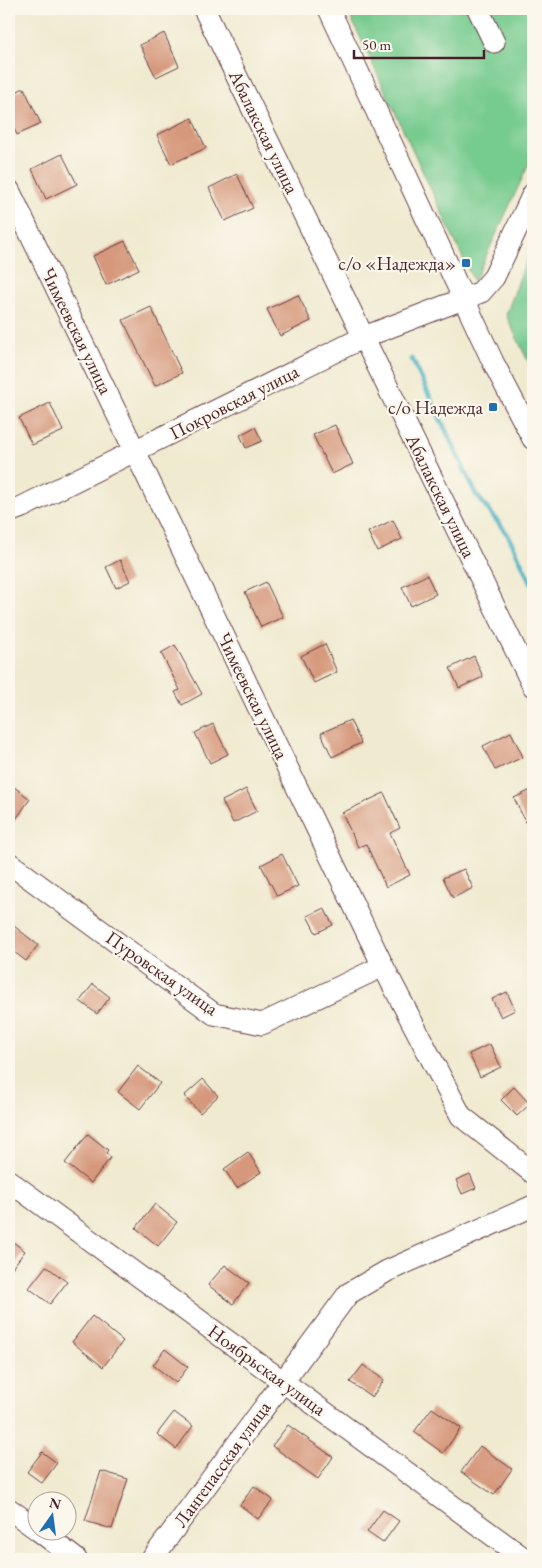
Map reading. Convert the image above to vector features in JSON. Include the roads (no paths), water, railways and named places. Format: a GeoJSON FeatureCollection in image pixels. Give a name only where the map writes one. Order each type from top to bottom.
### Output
{"type":"FeatureCollection","features":[{"type":"Feature","properties":{"kind":"street","name":"Абалакская улица"},"geometry":{"type":"LineString","coordinates":[[204,9],[533,686]]}},
{"type":"Feature","properties":{"kind":"street"},"geometry":{"type":"LineString","coordinates":[[329,9],[463,299],[533,439]]}},
{"type":"Feature","properties":{"kind":"street"},"geometry":{"type":"LineString","coordinates":[[478,9],[494,42]]}},
{"type":"Feature","properties":{"kind":"street","name":"Чимеевская улица"},"geometry":{"type":"LineString","coordinates":[[9,190],[383,966],[461,1116],[533,1173]]}},
{"type":"Feature","properties":{"kind":"street","name":"Покровская улица"},"geometry":{"type":"LineString","coordinates":[[9,512],[364,337],[481,292],[494,276],[533,194]]}},
{"type":"Feature","properties":{"kind":"street","name":"Пуровская улица"},"geometry":{"type":"LineString","coordinates":[[9,862],[214,1014],[262,1024],[383,966]]}},
{"type":"Feature","properties":{"kind":"street","name":"Ноябрьская улица"},"geometry":{"type":"LineString","coordinates":[[9,1180],[525,1559]]}},
{"type":"Feature","properties":{"kind":"street","name":"Лангепасская улица"},"geometry":{"type":"LineString","coordinates":[[152,1559],[348,1294],[387,1270],[533,1206]]}},
{"type":"Feature","properties":{"kind":"street"},"geometry":{"type":"LineString","coordinates":[[9,1509],[28,1523]]}},
{"type":"Feature","properties":{"kind":"street"},"geometry":{"type":"LineString","coordinates":[[51,1540],[76,1559]]}},
{"type":"Feature","properties":{"kind":"waterway"},"geometry":{"type":"LineString","coordinates":[[412,359],[476,494],[508,535],[533,587]]}},
{"type":"Feature","properties":{"kind":"place","name":"с/о «Надежда»"},"geometry":{"type":"Point","coordinates":[466,263]}},
{"type":"Feature","properties":{"kind":"place","name":"с/о Надежда"},"geometry":{"type":"Point","coordinates":[493,407]}}]}
